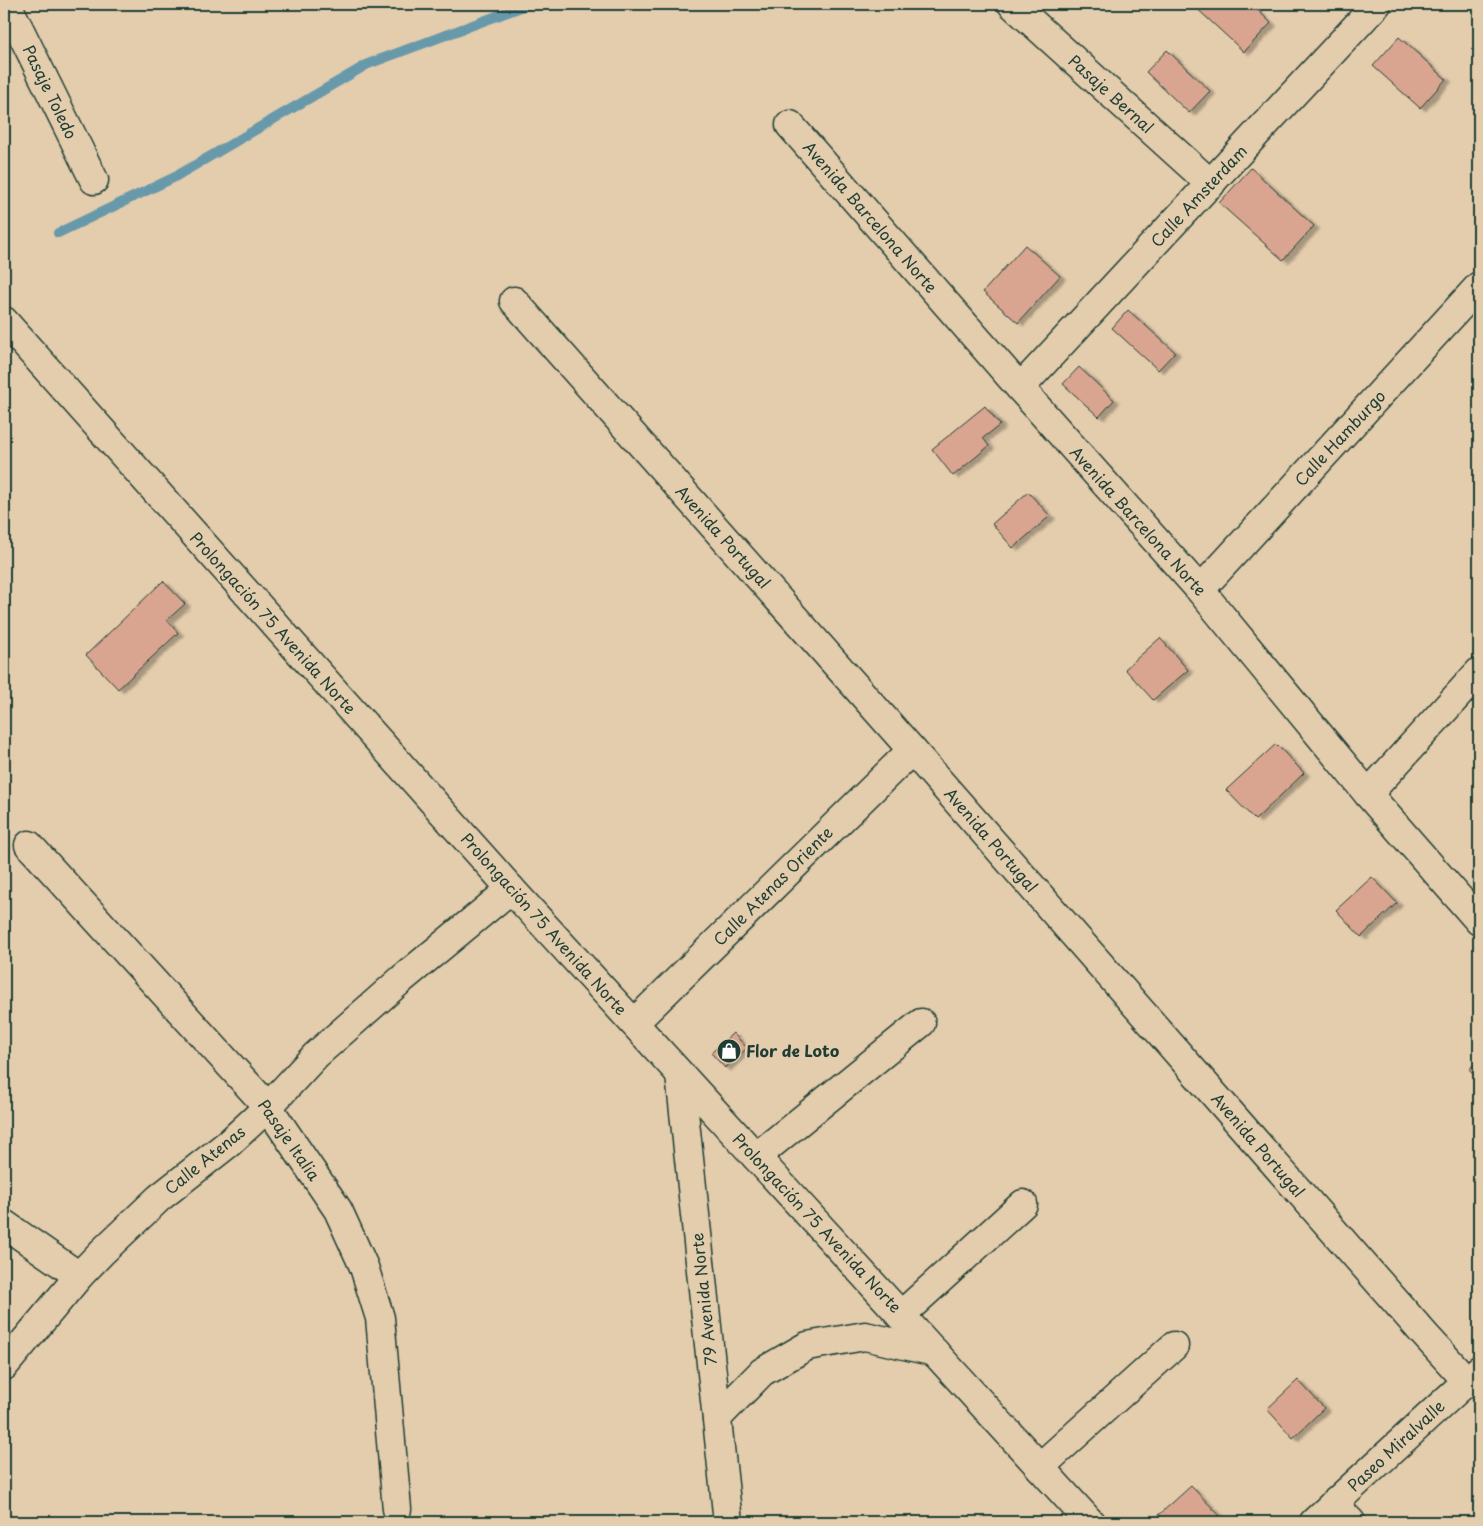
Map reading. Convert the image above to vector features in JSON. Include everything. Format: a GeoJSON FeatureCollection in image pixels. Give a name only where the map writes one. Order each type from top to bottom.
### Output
{"type":"FeatureCollection","features":[{"type":"Feature","properties":{"kind":"street","name":"Pasaje Toledo"},"geometry":{"type":"LineString","coordinates":[[7,4],[94,180]]}},
{"type":"Feature","properties":{"kind":"street","name":"Pasaje Bernal"},"geometry":{"type":"LineString","coordinates":[[1012,4],[1211,184]]}},
{"type":"Feature","properties":{"kind":"street","name":"Calle Amsterdam"},"geometry":{"type":"LineString","coordinates":[[1020,388],[1377,4]]}},
{"type":"Feature","properties":{"kind":"street","name":"Avenida Barcelona Norte"},"geometry":{"type":"LineString","coordinates":[[790,125],[1200,590],[1368,794],[1479,921]]}},
{"type":"Feature","properties":{"kind":"street","name":"Calle Hamburgo"},"geometry":{"type":"LineString","coordinates":[[1200,590],[1479,286]]}},
{"type":"Feature","properties":{"kind":"street","name":"Avenida Portugal"},"geometry":{"type":"LineString","coordinates":[[514,301],[912,750],[1411,1320],[1473,1375]]}},
{"type":"Feature","properties":{"kind":"street","name":"Prolongación 75 Avenida Norte"},"geometry":{"type":"LineString","coordinates":[[4,321],[511,889],[1090,1522]]}},
{"type":"Feature","properties":{"kind":"street"},"geometry":{"type":"LineString","coordinates":[[1368,794],[1479,672]]}},
{"type":"Feature","properties":{"kind":"street","name":"Calle Atenas Oriente"},"geometry":{"type":"LineString","coordinates":[[634,1023],[912,750]]}},
{"type":"Feature","properties":{"kind":"street","name":"Pasaje Italia"},"geometry":{"type":"LineString","coordinates":[[29,845],[268,1107],[338,1210],[364,1267],[380,1318],[397,1509]]}},
{"type":"Feature","properties":{"kind":"street","name":"Calle Atenas"},"geometry":{"type":"LineString","coordinates":[[4,1366],[79,1276],[159,1198],[229,1143],[268,1107],[316,1055],[402,979],[511,889]]}},
{"type":"Feature","properties":{"kind":"street"},"geometry":{"type":"LineString","coordinates":[[756,1157],[921,1023]]}},
{"type":"Feature","properties":{"kind":"street","name":"79 Avenida Norte"},"geometry":{"type":"LineString","coordinates":[[680,1075],[728,1522]]}},
{"type":"Feature","properties":{"kind":"street"},"geometry":{"type":"LineString","coordinates":[[901,1315],[1023,1204]]}},
{"type":"Feature","properties":{"kind":"street"},"geometry":{"type":"LineString","coordinates":[[4,1224],[79,1276]]}},
{"type":"Feature","properties":{"kind":"street"},"geometry":{"type":"LineString","coordinates":[[717,1418],[762,1372],[807,1346],[866,1336],[935,1352]]}},
{"type":"Feature","properties":{"kind":"street"},"geometry":{"type":"LineString","coordinates":[[1040,1468],[1174,1346]]}},
{"type":"Feature","properties":{"kind":"street","name":"Paseo Miralvalle"},"geometry":{"type":"LineString","coordinates":[[1314,1522],[1342,1513],[1473,1375]]}},
{"type":"Feature","properties":{"kind":"building"},"geometry":{"type":"Polygon","coordinates":[[[1192,4],[1251,4],[1271,23],[1244,52],[1192,4]]]}},
{"type":"Feature","properties":{"kind":"building"},"geometry":{"type":"Polygon","coordinates":[[[1399,37],[1446,79],[1420,108],[1373,66],[1399,37]]]}},
{"type":"Feature","properties":{"kind":"building"},"geometry":{"type":"Polygon","coordinates":[[[1167,50],[1210,91],[1189,113],[1146,72],[1167,50]]]}},
{"type":"Feature","properties":{"kind":"building"},"geometry":{"type":"Polygon","coordinates":[[[1251,168],[1314,226],[1283,260],[1219,203],[1251,168]]]}},
{"type":"Feature","properties":{"kind":"building"},"geometry":{"type":"Polygon","coordinates":[[[1025,245],[1060,276],[1018,323],[983,292],[1025,245]]]}},
{"type":"Feature","properties":{"kind":"building"},"geometry":{"type":"Polygon","coordinates":[[[1128,310],[1175,352],[1158,370],[1112,328],[1128,310]]]}},
{"type":"Feature","properties":{"kind":"building"},"geometry":{"type":"Polygon","coordinates":[[[1079,367],[1114,400],[1099,417],[1063,384],[1079,367]]]}},
{"type":"Feature","properties":{"kind":"building"},"geometry":{"type":"Polygon","coordinates":[[[985,406],[1000,425],[983,438],[989,446],[953,476],[932,449],[985,406]]]}},
{"type":"Feature","properties":{"kind":"building"},"geometry":{"type":"Polygon","coordinates":[[[1028,492],[1050,516],[1013,548],[992,524],[1028,492]]]}},
{"type":"Feature","properties":{"kind":"building"},"geometry":{"type":"Polygon","coordinates":[[[163,581],[185,604],[167,620],[178,633],[118,689],[86,655],[163,581]]]}},
{"type":"Feature","properties":{"kind":"building"},"geometry":{"type":"Polygon","coordinates":[[[1160,638],[1188,670],[1153,700],[1125,669],[1160,638]]]}},
{"type":"Feature","properties":{"kind":"building"},"geometry":{"type":"Polygon","coordinates":[[[1276,744],[1304,773],[1255,820],[1226,790],[1276,744]]]}},
{"type":"Feature","properties":{"kind":"building"},"geometry":{"type":"Polygon","coordinates":[[[1372,877],[1397,903],[1361,937],[1336,910],[1372,877]]]}},
{"type":"Feature","properties":{"kind":"building","name":"Flor de Loto"},"geometry":{"type":"Polygon","coordinates":[[[733,1033],[747,1048],[725,1068],[711,1053],[733,1033]]]}},
{"type":"Feature","properties":{"kind":"building"},"geometry":{"type":"Polygon","coordinates":[[[1479,1060],[1479,1080],[1469,1069],[1479,1060]]]}},
{"type":"Feature","properties":{"kind":"building"},"geometry":{"type":"Polygon","coordinates":[[[1298,1380],[1324,1408],[1293,1438],[1267,1409],[1298,1380]]]}},
{"type":"Feature","properties":{"kind":"building"},"geometry":{"type":"Polygon","coordinates":[[[1191,1486],[1226,1522],[1151,1522],[1191,1486]]]}},
{"type":"Feature","properties":{"kind":"waterway"},"geometry":{"type":"LineString","coordinates":[[58,233],[173,178],[368,64],[529,4]]}},
{"type":"Feature","properties":{"kind":"place","name":"Flor de Loto"},"geometry":{"type":"Point","coordinates":[729,1051]}}]}
